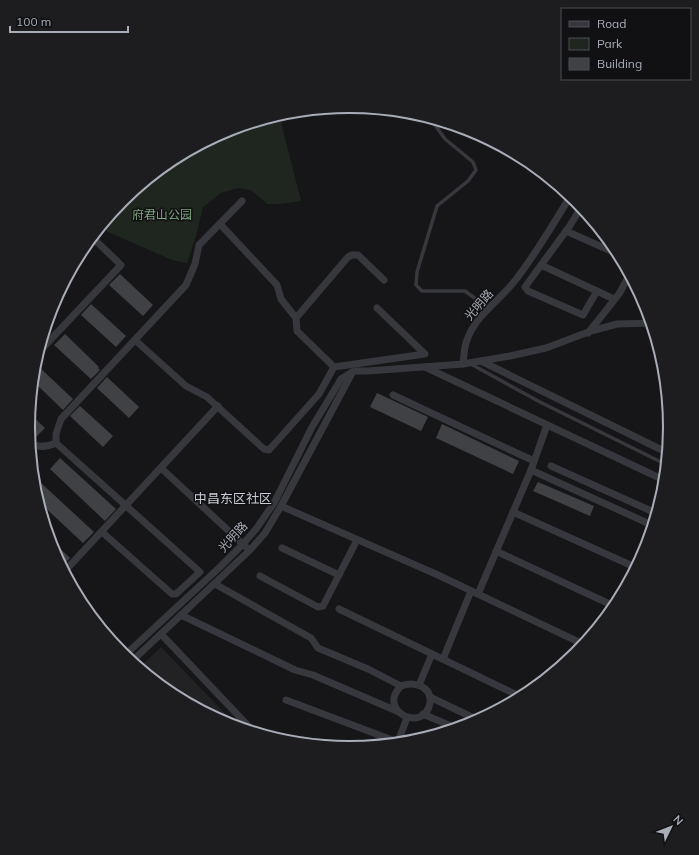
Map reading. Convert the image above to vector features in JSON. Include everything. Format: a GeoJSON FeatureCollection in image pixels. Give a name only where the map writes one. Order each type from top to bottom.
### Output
{"type":"FeatureCollection","features":[{"type":"Feature","properties":{"kind":"street"},"geometry":{"type":"LineString","coordinates":[[102,532],[172,594],[176,594],[200,572],[56,443],[56,434],[61,419],[186,285],[195,264],[199,245],[242,201]]}},
{"type":"Feature","properties":{"kind":"street","name":"光明路"},"geometry":{"type":"LineString","coordinates":[[465,363],[467,338],[475,325],[488,308],[500,298],[517,279],[567,201]]}},
{"type":"Feature","properties":{"kind":"street"},"geometry":{"type":"LineString","coordinates":[[578,212],[525,287],[528,291],[583,316],[597,291]]}},
{"type":"Feature","properties":{"kind":"street"},"geometry":{"type":"LineString","coordinates":[[220,224],[277,285],[281,299],[296,318],[297,331],[334,367]]}},
{"type":"Feature","properties":{"kind":"street"},"geometry":{"type":"LineString","coordinates":[[566,231],[609,250]]}},
{"type":"Feature","properties":{"kind":"street"},"geometry":{"type":"LineString","coordinates":[[47,344],[121,265],[97,241]]}},
{"type":"Feature","properties":{"kind":"street"},"geometry":{"type":"LineString","coordinates":[[296,318],[348,257],[352,255],[358,255],[384,280]]}},
{"type":"Feature","properties":{"kind":"street"},"geometry":{"type":"LineString","coordinates":[[541,265],[614,299]]}},
{"type":"Feature","properties":{"kind":"street"},"geometry":{"type":"LineString","coordinates":[[588,333],[628,281]]}},
{"type":"Feature","properties":{"kind":"street"},"geometry":{"type":"LineString","coordinates":[[334,367],[425,354],[377,308]]}},
{"type":"Feature","properties":{"kind":"street"},"geometry":{"type":"LineString","coordinates":[[354,371],[425,367],[481,361],[546,348],[617,324],[646,323]]}},
{"type":"Feature","properties":{"kind":"street"},"geometry":{"type":"LineString","coordinates":[[135,340],[186,386],[207,397],[264,448],[269,450],[319,394],[334,367]]}},
{"type":"Feature","properties":{"kind":"street"},"geometry":{"type":"LineString","coordinates":[[481,361],[663,450]]}},
{"type":"Feature","properties":{"kind":"street"},"geometry":{"type":"LineString","coordinates":[[425,367],[660,479]]}},
{"type":"Feature","properties":{"kind":"street","name":"光明路"},"geometry":{"type":"LineString","coordinates":[[135,658],[215,584],[265,533],[354,371]]}},
{"type":"Feature","properties":{"kind":"street","name":"光明路"},"geometry":{"type":"LineString","coordinates":[[129,652],[243,544],[263,519],[274,502],[328,399],[341,379],[354,371]]}},
{"type":"Feature","properties":{"kind":"street"},"geometry":{"type":"LineString","coordinates":[[393,395],[534,461]]}},
{"type":"Feature","properties":{"kind":"street"},"geometry":{"type":"LineString","coordinates":[[68,568],[218,406]]}},
{"type":"Feature","properties":{"kind":"street"},"geometry":{"type":"LineString","coordinates":[[443,659],[474,592],[496,551],[548,425]]}},
{"type":"Feature","properties":{"kind":"street"},"geometry":{"type":"LineString","coordinates":[[36,446],[48,447],[56,443]]}},
{"type":"Feature","properties":{"kind":"street"},"geometry":{"type":"LineString","coordinates":[[551,466],[652,511]]}},
{"type":"Feature","properties":{"kind":"street"},"geometry":{"type":"LineString","coordinates":[[161,468],[250,550]]}},
{"type":"Feature","properties":{"kind":"street"},"geometry":{"type":"LineString","coordinates":[[530,470],[649,524]]}},
{"type":"Feature","properties":{"kind":"street"},"geometry":{"type":"LineString","coordinates":[[281,506],[474,592],[580,642]]}},
{"type":"Feature","properties":{"kind":"street"},"geometry":{"type":"LineString","coordinates":[[513,512],[632,566]]}},
{"type":"Feature","properties":{"kind":"street"},"geometry":{"type":"LineString","coordinates":[[260,576],[318,606],[323,606],[357,540]]}},
{"type":"Feature","properties":{"kind":"street"},"geometry":{"type":"LineString","coordinates":[[282,548],[339,575]]}},
{"type":"Feature","properties":{"kind":"street"},"geometry":{"type":"LineString","coordinates":[[496,551],[610,604]]}},
{"type":"Feature","properties":{"kind":"street"},"geometry":{"type":"LineString","coordinates":[[215,584],[311,638],[318,648],[368,669],[401,686]]}},
{"type":"Feature","properties":{"kind":"street"},"geometry":{"type":"LineString","coordinates":[[339,609],[516,694]]}},
{"type":"Feature","properties":{"kind":"street"},"geometry":{"type":"LineString","coordinates":[[181,615],[295,670],[313,675],[399,712],[407,718],[415,718],[427,710],[430,703],[430,697],[427,691],[414,683],[401,686],[394,695],[394,701],[399,712]]}},
{"type":"Feature","properties":{"kind":"street"},"geometry":{"type":"LineString","coordinates":[[161,634],[246,724]]}},
{"type":"Feature","properties":{"kind":"street"},"geometry":{"type":"LineString","coordinates":[[418,685],[432,654]]}},
{"type":"Feature","properties":{"kind":"street"},"geometry":{"type":"LineString","coordinates":[[430,697],[472,717]]}},
{"type":"Feature","properties":{"kind":"street"},"geometry":{"type":"LineString","coordinates":[[286,700],[389,739]]}},
{"type":"Feature","properties":{"kind":"street"},"geometry":{"type":"LineString","coordinates":[[423,714],[450,725]]}},
{"type":"Feature","properties":{"kind":"street"},"geometry":{"type":"LineString","coordinates":[[401,738],[407,718]]}},
{"type":"Feature","properties":{"kind":"lane"},"geometry":{"type":"LineString","coordinates":[[435,125],[445,139],[472,162],[476,170],[468,181],[437,206],[417,272],[416,285],[422,291],[465,291],[488,308]]}},
{"type":"Feature","properties":{"kind":"lane"},"geometry":{"type":"LineString","coordinates":[[465,363],[662,462]]}},
{"type":"Feature","properties":{"kind":"shaded area"},"geometry":{"type":"Polygon","coordinates":[[[161,647],[230,718],[192,700],[143,665],[161,647]]]}},
{"type":"Feature","properties":{"kind":"green space","name":"府君山公园"},"geometry":{"type":"Polygon","coordinates":[[[281,121],[301,201],[267,204],[251,190],[238,188],[221,193],[203,207],[196,236],[187,263],[172,260],[105,230],[127,205],[142,191],[158,178],[192,155],[229,137],[281,121]]]}},
{"type":"Feature","properties":{"kind":"building"},"geometry":{"type":"Polygon","coordinates":[[[120,274],[153,305],[143,316],[109,285],[120,274]]]}},
{"type":"Feature","properties":{"kind":"building"},"geometry":{"type":"Polygon","coordinates":[[[91,304],[126,336],[116,347],[81,315],[91,304]]]}},
{"type":"Feature","properties":{"kind":"building"},"geometry":{"type":"Polygon","coordinates":[[[65,334],[99,367],[98,368],[100,370],[91,379],[54,345],[65,334]]]}},
{"type":"Feature","properties":{"kind":"building"},"geometry":{"type":"Polygon","coordinates":[[[41,368],[73,399],[63,410],[38,386],[41,368]]]}},
{"type":"Feature","properties":{"kind":"building"},"geometry":{"type":"Polygon","coordinates":[[[107,377],[139,407],[129,418],[97,388],[107,377]]]}},
{"type":"Feature","properties":{"kind":"building"},"geometry":{"type":"Polygon","coordinates":[[[377,393],[428,417],[421,431],[370,407],[377,393]]]}},
{"type":"Feature","properties":{"kind":"building"},"geometry":{"type":"Polygon","coordinates":[[[80,406],[113,436],[103,447],[70,416],[80,406]]]}},
{"type":"Feature","properties":{"kind":"building"},"geometry":{"type":"Polygon","coordinates":[[[35,419],[45,428],[35,438],[35,419]]]}},
{"type":"Feature","properties":{"kind":"building"},"geometry":{"type":"Polygon","coordinates":[[[442,424],[519,461],[513,474],[436,438],[442,424]]]}},
{"type":"Feature","properties":{"kind":"building"},"geometry":{"type":"Polygon","coordinates":[[[60,458],[116,509],[105,521],[50,469],[60,458]]]}},
{"type":"Feature","properties":{"kind":"building"},"geometry":{"type":"Polygon","coordinates":[[[40,482],[94,532],[83,543],[46,508],[40,482]]]}},
{"type":"Feature","properties":{"kind":"building"},"geometry":{"type":"Polygon","coordinates":[[[538,482],[594,506],[590,516],[533,491],[538,482]]]}},
{"type":"Feature","properties":{"kind":"building"},"geometry":{"type":"Polygon","coordinates":[[[59,547],[70,558],[65,563],[59,547]]]}},
{"type":"Feature","properties":{"kind":"district","name":"中昌东区社区"},"geometry":{"type":"Point","coordinates":[233,498]}}]}
